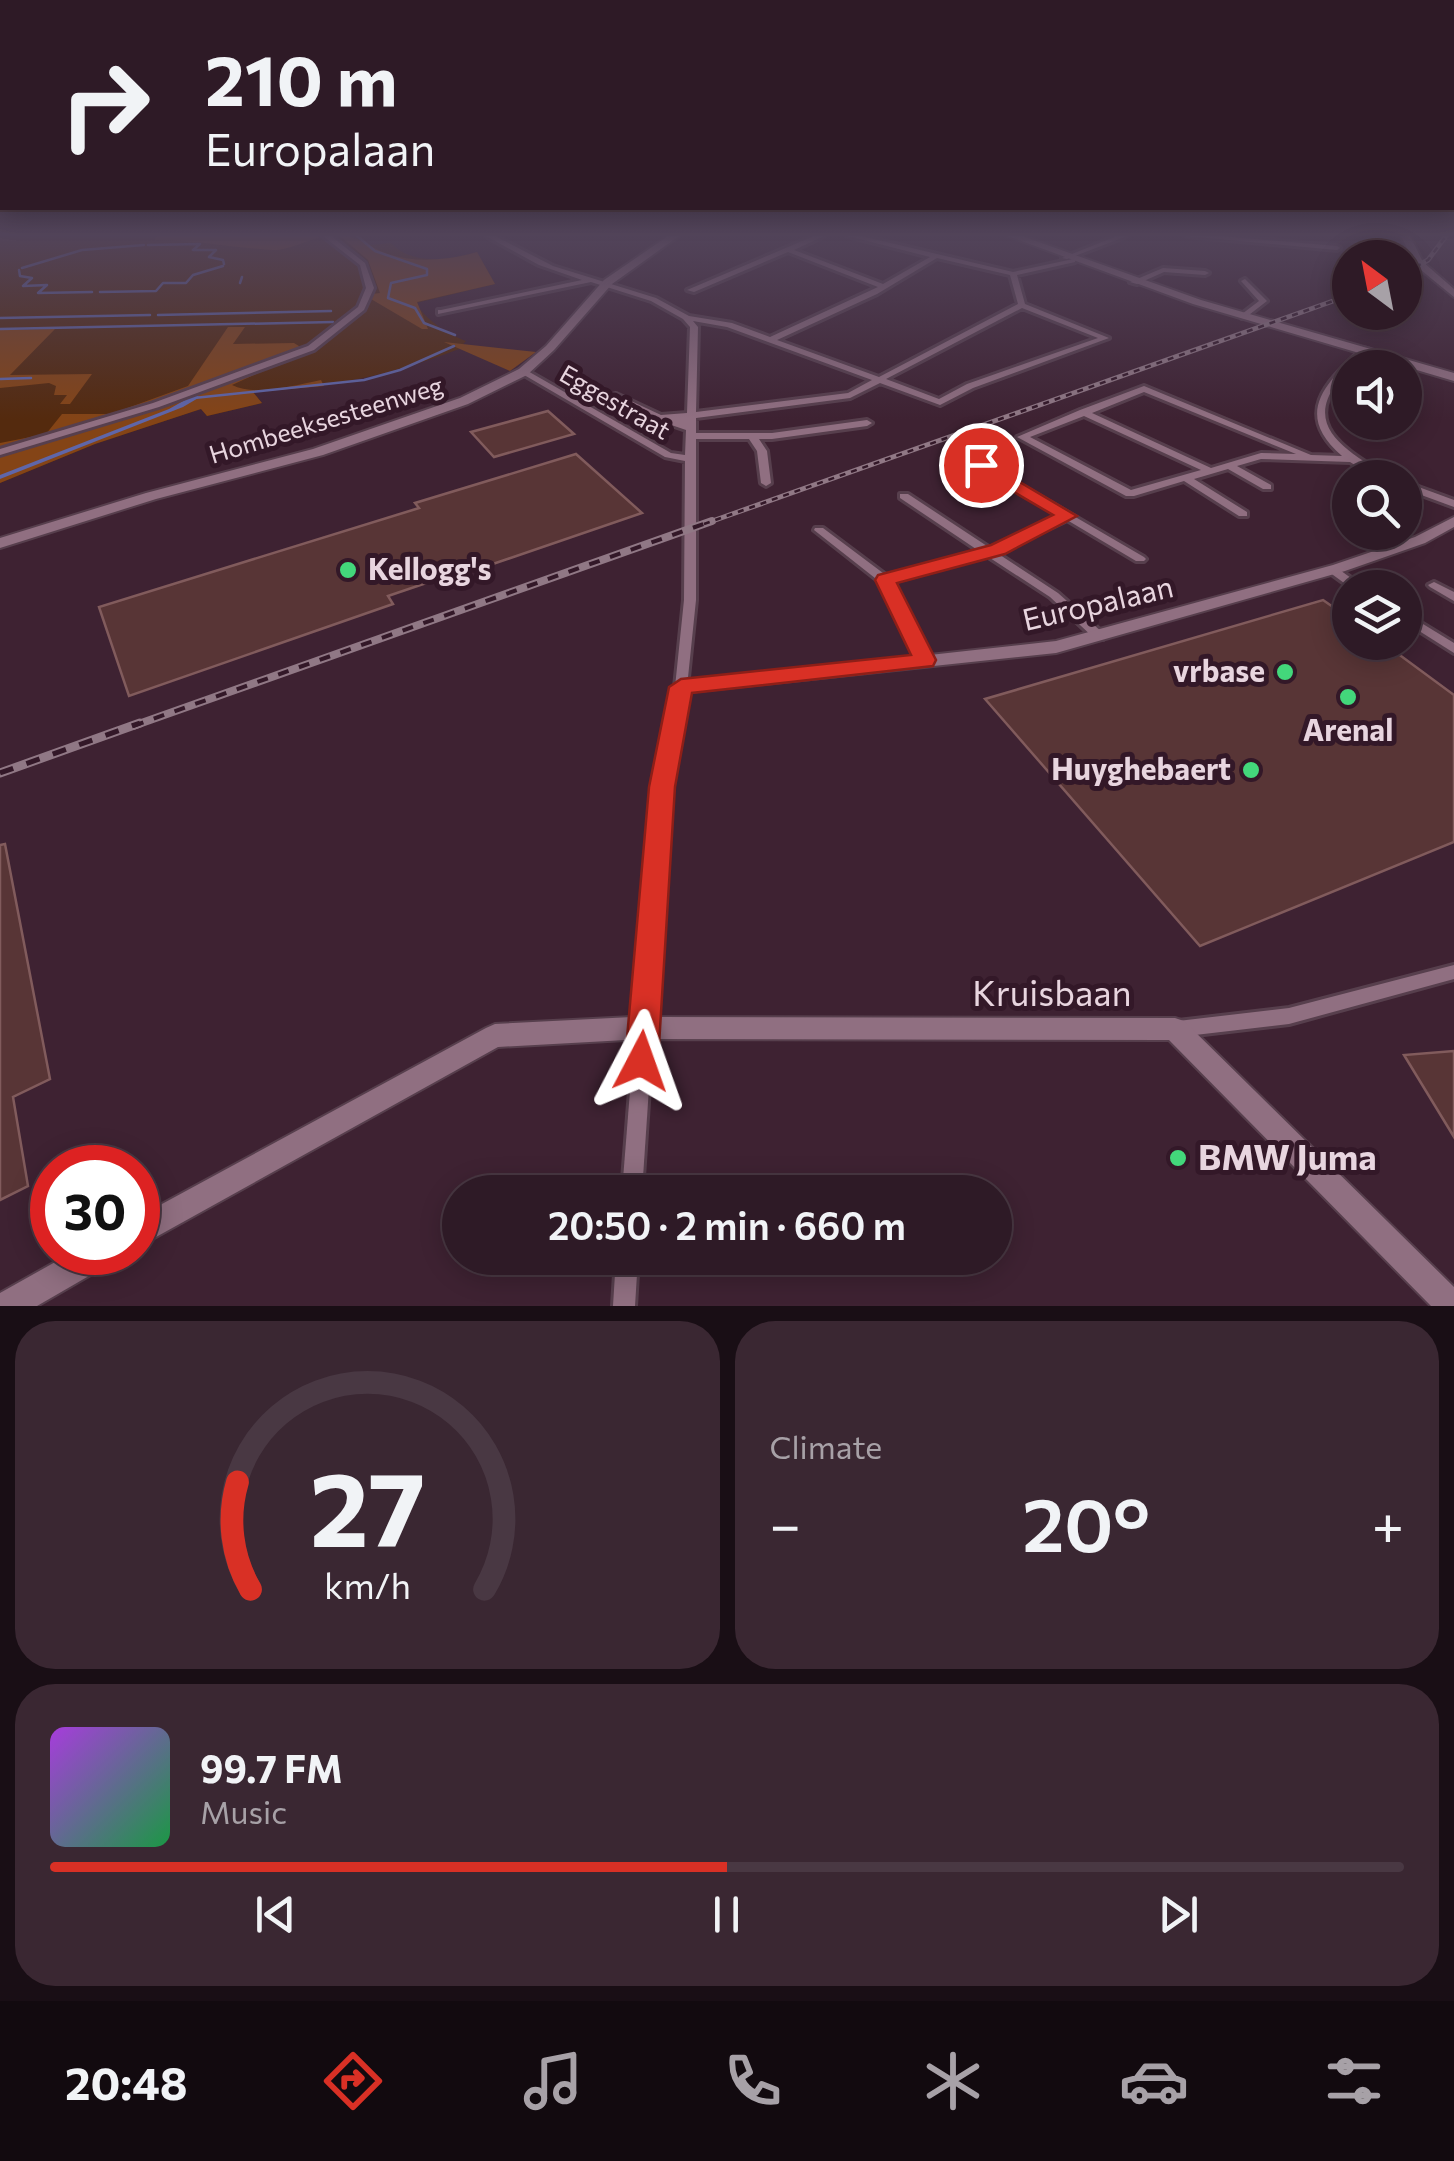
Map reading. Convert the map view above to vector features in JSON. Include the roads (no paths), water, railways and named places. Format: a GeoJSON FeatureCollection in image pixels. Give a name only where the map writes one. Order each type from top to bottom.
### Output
{"type":"FeatureCollection","features":[{"type":"Feature","properties":{"kind":"street"},"geometry":{"type":"LineString","coordinates":[[0,452],[156,404],[311,348],[361,308],[366,297]]}},
{"type":"Feature","properties":{"kind":"street"},"geometry":{"type":"LineString","coordinates":[[441,312],[510,297]]}},
{"type":"Feature","properties":{"kind":"street","name":"Hombeeksesteenweg"},"geometry":{"type":"LineString","coordinates":[[0,543],[380,432],[464,401],[523,372],[595,297]]}},
{"type":"Feature","properties":{"kind":"street"},"geometry":{"type":"LineString","coordinates":[[642,297],[690,318],[729,325],[879,380],[940,402],[970,386],[1105,338],[1022,306],[879,380],[850,395],[724,414],[662,418]]}},
{"type":"Feature","properties":{"kind":"street"},"geometry":{"type":"LineString","coordinates":[[770,340],[860,297]]}},
{"type":"Feature","properties":{"kind":"street"},"geometry":{"type":"LineString","coordinates":[[1019,297],[1022,306]]}},
{"type":"Feature","properties":{"kind":"street"},"geometry":{"type":"LineString","coordinates":[[1183,297],[1366,350]]}},
{"type":"Feature","properties":{"kind":"street"},"geometry":{"type":"LineString","coordinates":[[1245,316],[1263,301],[1259,297]]}},
{"type":"Feature","properties":{"kind":"street"},"geometry":{"type":"LineString","coordinates":[[633,1175],[662,787],[689,643],[694,327],[690,318]]}},
{"type":"Feature","properties":{"kind":"street"},"geometry":{"type":"LineString","coordinates":[[1422,367],[1454,376]]}},
{"type":"Feature","properties":{"kind":"street","name":"Eggestraat"},"geometry":{"type":"LineString","coordinates":[[523,372],[668,456],[690,458]]}},
{"type":"Feature","properties":{"kind":"street"},"geometry":{"type":"LineString","coordinates":[[1332,385],[1321,407],[1332,437]]}},
{"type":"Feature","properties":{"kind":"street"},"geometry":{"type":"LineString","coordinates":[[1306,454],[1150,390],[1138,390],[1022,437],[1130,494],[1261,456],[1306,454],[1350,459]]}},
{"type":"Feature","properties":{"kind":"street"},"geometry":{"type":"LineString","coordinates":[[613,396],[691,432],[752,436],[868,423]]}},
{"type":"Feature","properties":{"kind":"street"},"geometry":{"type":"LineString","coordinates":[[1083,412],[1210,470]]}},
{"type":"Feature","properties":{"kind":"street"},"geometry":{"type":"LineString","coordinates":[[752,436],[762,451],[766,483]]}},
{"type":"Feature","properties":{"kind":"street"},"geometry":{"type":"LineString","coordinates":[[1333,440],[1350,459]]}},
{"type":"Feature","properties":{"kind":"street"},"geometry":{"type":"LineString","coordinates":[[981,465],[1140,559]]}},
{"type":"Feature","properties":{"kind":"street"},"geometry":{"type":"LineString","coordinates":[[1228,465],[1266,487]]}},
{"type":"Feature","properties":{"kind":"street"},"geometry":{"type":"LineString","coordinates":[[1187,478],[1242,514]]}},
{"type":"Feature","properties":{"kind":"street"},"geometry":{"type":"LineString","coordinates":[[1422,492],[1454,504]]}},
{"type":"Feature","properties":{"kind":"street"},"geometry":{"type":"LineString","coordinates":[[904,496],[1054,595],[1099,636]]}},
{"type":"Feature","properties":{"kind":"street"},"geometry":{"type":"LineString","coordinates":[[885,580],[989,552],[1067,516]]}},
{"type":"Feature","properties":{"kind":"street","name":"Europalaan"},"geometry":{"type":"LineString","coordinates":[[1333,570],[1420,540],[1454,521]]}},
{"type":"Feature","properties":{"kind":"street"},"geometry":{"type":"LineString","coordinates":[[819,530],[885,580],[925,660]]}},
{"type":"Feature","properties":{"kind":"street","name":"Europalaan"},"geometry":{"type":"LineString","coordinates":[[681,687],[1056,647],[1332,570]]}},
{"type":"Feature","properties":{"kind":"street"},"geometry":{"type":"LineString","coordinates":[[1434,585],[1454,597]]}},
{"type":"Feature","properties":{"kind":"street"},"geometry":{"type":"LineString","coordinates":[[1422,627],[1452,646]]}},
{"type":"Feature","properties":{"kind":"street","name":"Kruisbaan"},"geometry":{"type":"LineString","coordinates":[[160,1222],[495,1036],[644,1028],[1175,1029],[1289,1016],[1454,972]]}},
{"type":"Feature","properties":{"kind":"street"},"geometry":{"type":"LineString","coordinates":[[1175,1029],[1452,1306]]}},
{"type":"Feature","properties":{"kind":"street"},"geometry":{"type":"LineString","coordinates":[[6,1306],[62,1275]]}},
{"type":"Feature","properties":{"kind":"street"},"geometry":{"type":"LineString","coordinates":[[624,1306],[626,1275]]}},
{"type":"Feature","properties":{"kind":"water"},"geometry":{"type":"Polygon","coordinates":[[[194,395],[200,397],[183,407],[0,479],[0,475],[169,409],[194,395]]]}},
{"type":"Feature","properties":{"kind":"waterway"},"geometry":{"type":"LineString","coordinates":[[388,297],[415,308],[424,323],[455,335]]}},
{"type":"Feature","properties":{"kind":"waterway"},"geometry":{"type":"LineString","coordinates":[[158,315],[331,311]]}},
{"type":"Feature","properties":{"kind":"waterway"},"geometry":{"type":"LineString","coordinates":[[0,318],[150,315]]}},
{"type":"Feature","properties":{"kind":"waterway"},"geometry":{"type":"LineString","coordinates":[[0,329],[333,322]]}},
{"type":"Feature","properties":{"kind":"waterway"},"geometry":{"type":"LineString","coordinates":[[194,398],[364,380],[400,370],[454,346]]}},
{"type":"Feature","properties":{"kind":"waterway"},"geometry":{"type":"LineString","coordinates":[[0,379],[31,378]]}},
{"type":"Feature","properties":{"kind":"railway"},"geometry":{"type":"LineString","coordinates":[[704,524],[1332,301]]}},
{"type":"Feature","properties":{"kind":"railway"},"geometry":{"type":"LineString","coordinates":[[133,726],[712,521]]}},
{"type":"Feature","properties":{"kind":"railway"},"geometry":{"type":"LineString","coordinates":[[0,773],[140,723]]}},
{"type":"Feature","properties":{"kind":"place","name":"Kellogg's"},"geometry":{"type":"Point","coordinates":[348,570]}},
{"type":"Feature","properties":{"kind":"place","name":"vrbase"},"geometry":{"type":"Point","coordinates":[1285,672]}},
{"type":"Feature","properties":{"kind":"place","name":"Arenal"},"geometry":{"type":"Point","coordinates":[1348,697]}},
{"type":"Feature","properties":{"kind":"place","name":"Huyghebaert"},"geometry":{"type":"Point","coordinates":[1251,770]}},
{"type":"Feature","properties":{"kind":"place","name":"BMW Juma"},"geometry":{"type":"Point","coordinates":[1178,1158]}}]}
